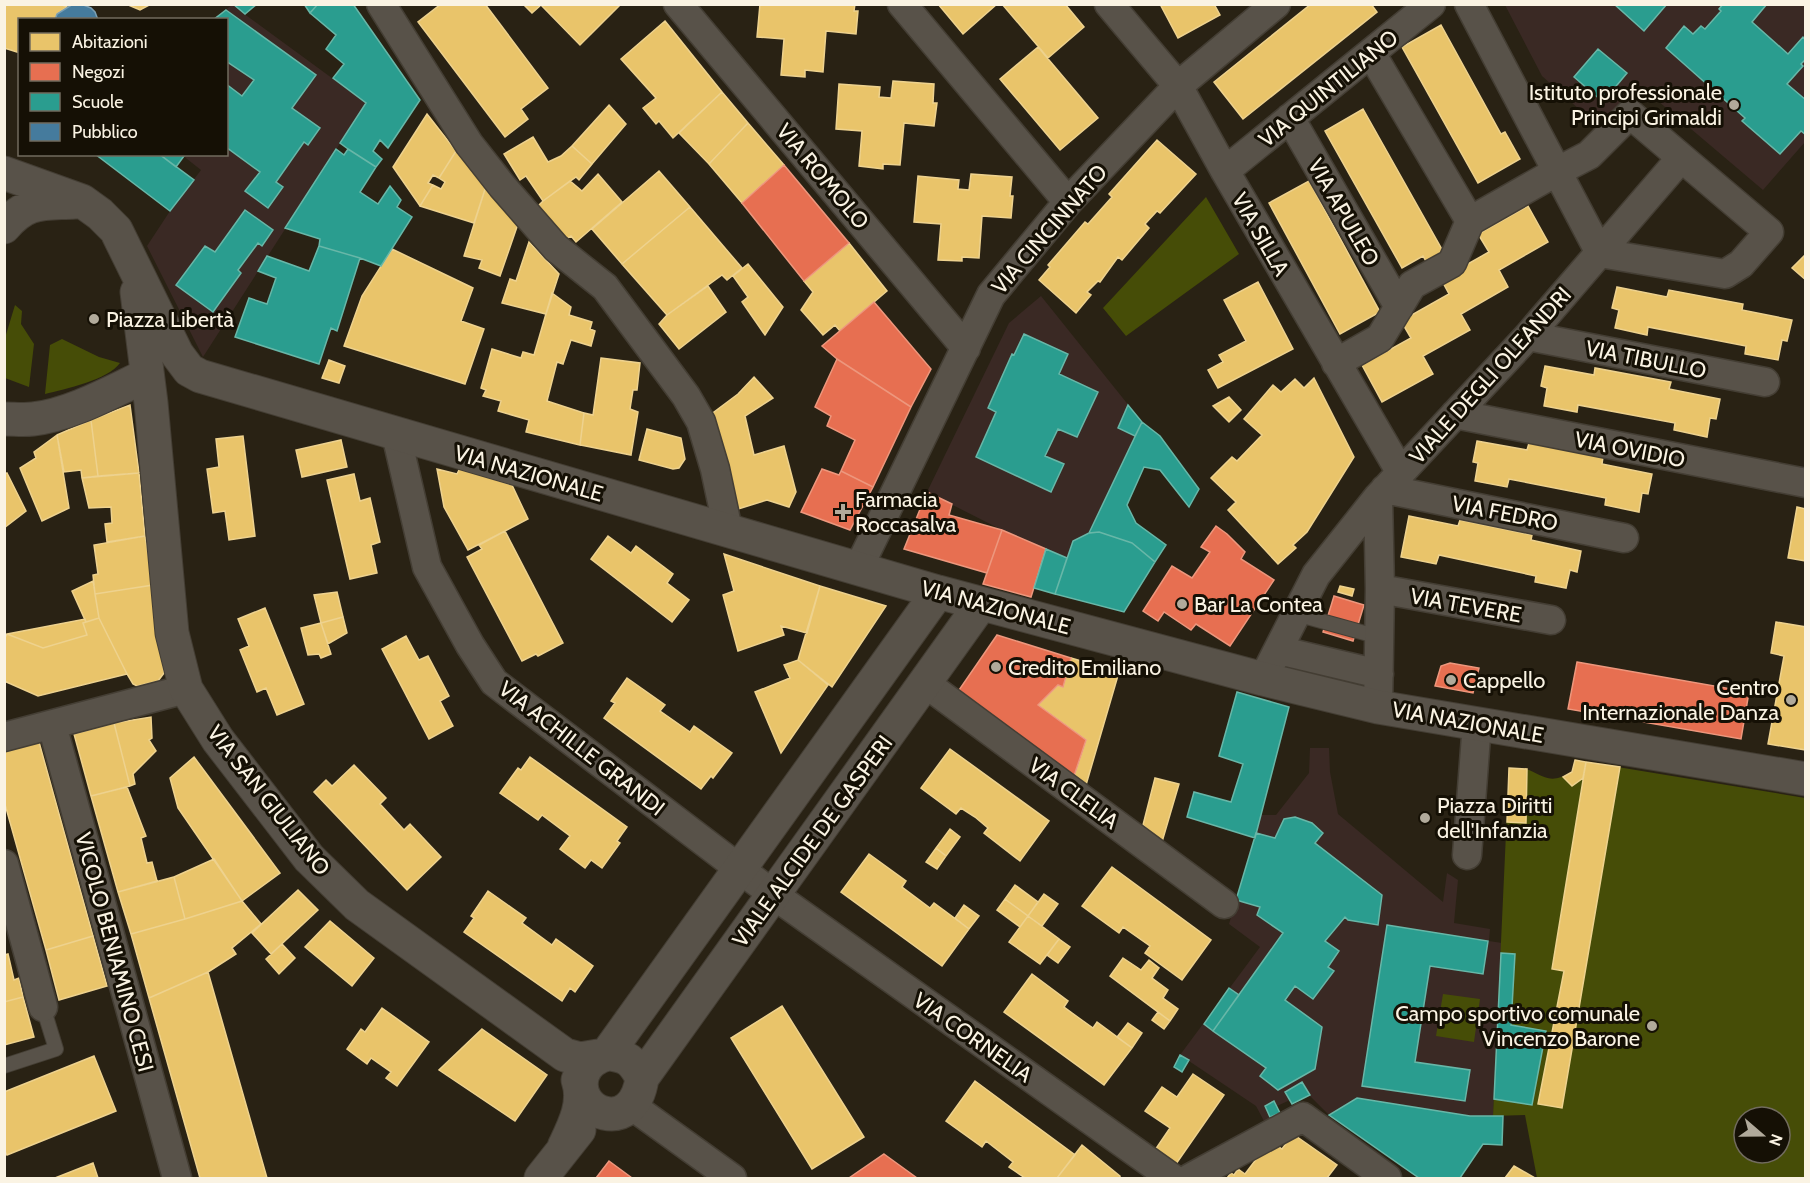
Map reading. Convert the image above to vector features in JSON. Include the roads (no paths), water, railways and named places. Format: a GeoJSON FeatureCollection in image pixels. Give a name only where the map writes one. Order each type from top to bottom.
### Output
{"type":"FeatureCollection","features":[{"type":"Feature","properties":{"kind":"street"},"geometry":{"type":"LineString","coordinates":[[381,4],[469,144],[556,248],[605,287],[686,396],[701,422],[715,469],[728,530]]}},
{"type":"Feature","properties":{"kind":"street"},"geometry":{"type":"LineString","coordinates":[[902,4],[1068,202]]}},
{"type":"Feature","properties":{"kind":"street","name":"VIA SILLA"},"geometry":{"type":"LineString","coordinates":[[1109,4],[1178,86],[1336,363],[1388,486]]}},
{"type":"Feature","properties":{"kind":"street","name":"VIA CINCINNATO"},"geometry":{"type":"LineString","coordinates":[[858,569],[991,295],[1068,202],[1248,13],[1276,4]]}},
{"type":"Feature","properties":{"kind":"street","name":"VIA QUINTILIANO"},"geometry":{"type":"LineString","coordinates":[[1225,171],[1431,4]]}},
{"type":"Feature","properties":{"kind":"street"},"geometry":{"type":"LineString","coordinates":[[1336,363],[1380,338],[1412,285],[1452,263],[1470,221],[1556,172],[1589,155],[1630,114],[1769,232],[1741,264],[1725,274],[1600,253],[1556,172],[1469,4]]}},
{"type":"Feature","properties":{"kind":"street","name":"VIA ROMOLO"},"geometry":{"type":"LineString","coordinates":[[686,7],[966,348]]}},
{"type":"Feature","properties":{"kind":"street"},"geometry":{"type":"LineString","coordinates":[[1371,52],[1470,221]]}},
{"type":"Feature","properties":{"kind":"street","name":"VIA APULEO"},"geometry":{"type":"LineString","coordinates":[[1290,118],[1399,307]]}},
{"type":"Feature","properties":{"kind":"street","name":"VIALE DEGLI OLEANDRI"},"geometry":{"type":"LineString","coordinates":[[1270,664],[1316,575],[1388,486],[1528,336],[1681,158]]}},
{"type":"Feature","properties":{"kind":"street"},"geometry":{"type":"LineString","coordinates":[[4,173],[82,201],[116,230],[133,266]]}},
{"type":"Feature","properties":{"kind":"street"},"geometry":{"type":"LineString","coordinates":[[4,226],[16,213],[33,205],[82,201]]}},
{"type":"Feature","properties":{"kind":"street","name":"VIA NAZIONALE"},"geometry":{"type":"LineString","coordinates":[[133,266],[177,354],[189,370],[200,376],[981,604],[1270,664],[1378,707],[1806,779]]}},
{"type":"Feature","properties":{"kind":"street","name":"VIA SAN GIULIANO"},"geometry":{"type":"LineString","coordinates":[[133,266],[149,389],[172,633],[186,689],[218,740],[309,858],[357,905],[566,1055]]}},
{"type":"Feature","properties":{"kind":"street","name":"VIA TIBULLO"},"geometry":{"type":"LineString","coordinates":[[1528,336],[1765,382]]}},
{"type":"Feature","properties":{"kind":"street"},"geometry":{"type":"LineString","coordinates":[[14,424],[91,402],[149,389]]}},
{"type":"Feature","properties":{"kind":"street","name":"VIA OVIDIO"},"geometry":{"type":"LineString","coordinates":[[1455,414],[1806,483]]}},
{"type":"Feature","properties":{"kind":"street","name":"VIA ACHILLE GRANDI"},"geometry":{"type":"LineString","coordinates":[[396,434],[427,567],[470,645],[494,682],[774,895]]}},
{"type":"Feature","properties":{"kind":"street"},"geometry":{"type":"LineString","coordinates":[[1378,707],[1380,589],[1388,486]]}},
{"type":"Feature","properties":{"kind":"street","name":"VIA FEDRO"},"geometry":{"type":"LineString","coordinates":[[1388,486],[1624,538]]}},
{"type":"Feature","properties":{"kind":"street","name":"VIA TEVERE"},"geometry":{"type":"LineString","coordinates":[[1380,589],[1551,620]]}},
{"type":"Feature","properties":{"kind":"street","name":"VIALE ALCIDE DE GASPERI"},"geometry":{"type":"LineString","coordinates":[[614,1097],[582,1080],[584,1070],[590,1062],[603,1055],[740,869],[938,592]]}},
{"type":"Feature","properties":{"kind":"street","name":"VIALE ALCIDE DE GASPERI"},"geometry":{"type":"LineString","coordinates":[[541,1179],[564,1147],[614,1097],[774,895],[981,604]]}},
{"type":"Feature","properties":{"kind":"street"},"geometry":{"type":"LineString","coordinates":[[1270,664],[1379,674]]}},
{"type":"Feature","properties":{"kind":"street","name":"VIA CLELIA"},"geometry":{"type":"LineString","coordinates":[[925,683],[1224,904]]}},
{"type":"Feature","properties":{"kind":"street"},"geometry":{"type":"LineString","coordinates":[[4,737],[186,689]]}},
{"type":"Feature","properties":{"kind":"street"},"geometry":{"type":"LineString","coordinates":[[1467,855],[1477,723]]}},
{"type":"Feature","properties":{"kind":"street","name":"VICOLO BENIAMINO CESI"},"geometry":{"type":"LineString","coordinates":[[52,725],[177,1179]]}},
{"type":"Feature","properties":{"kind":"street"},"geometry":{"type":"LineString","coordinates":[[4,864],[43,1007]]}},
{"type":"Feature","properties":{"kind":"street","name":"VIA CORNELIA"},"geometry":{"type":"LineString","coordinates":[[774,895],[1172,1179]]}},
{"type":"Feature","properties":{"kind":"street"},"geometry":{"type":"LineString","coordinates":[[566,1055],[580,1059],[618,1054],[628,1059],[636,1066],[614,1097]]}},
{"type":"Feature","properties":{"kind":"street"},"geometry":{"type":"LineString","coordinates":[[566,1055],[576,1073],[732,1179]]}},
{"type":"Feature","properties":{"kind":"street"},"geometry":{"type":"LineString","coordinates":[[1190,1179],[1302,1117],[1387,1179]]}},
{"type":"Feature","properties":{"kind":"lane"},"geometry":{"type":"LineString","coordinates":[[1296,614],[1379,637]]}},
{"type":"Feature","properties":{"kind":"lane"},"geometry":{"type":"LineString","coordinates":[[4,1066],[56,1049],[43,1007]]}},
{"type":"Feature","properties":{"kind":"place","name":"Istituto professionale Principi Grimaldi"},"geometry":{"type":"Point","coordinates":[1734,105]}},
{"type":"Feature","properties":{"kind":"place","name":"Piazza Libertà"},"geometry":{"type":"Point","coordinates":[94,319]}},
{"type":"Feature","properties":{"kind":"place","name":"Farmacia Roccasalva"},"geometry":{"type":"Point","coordinates":[843,512]}},
{"type":"Feature","properties":{"kind":"place","name":"Bar La Contea"},"geometry":{"type":"Point","coordinates":[1182,604]}},
{"type":"Feature","properties":{"kind":"place","name":"Credito Emiliano"},"geometry":{"type":"Point","coordinates":[996,667]}},
{"type":"Feature","properties":{"kind":"place","name":"Cappello"},"geometry":{"type":"Point","coordinates":[1451,680]}},
{"type":"Feature","properties":{"kind":"place","name":"Centro Internazionale Danza"},"geometry":{"type":"Point","coordinates":[1791,700]}},
{"type":"Feature","properties":{"kind":"place","name":"Piazza Diritti dell'Infanzia"},"geometry":{"type":"Point","coordinates":[1425,818]}},
{"type":"Feature","properties":{"kind":"place","name":"Campo sportivo comunale Vincenzo Barone"},"geometry":{"type":"Point","coordinates":[1652,1026]}}]}
